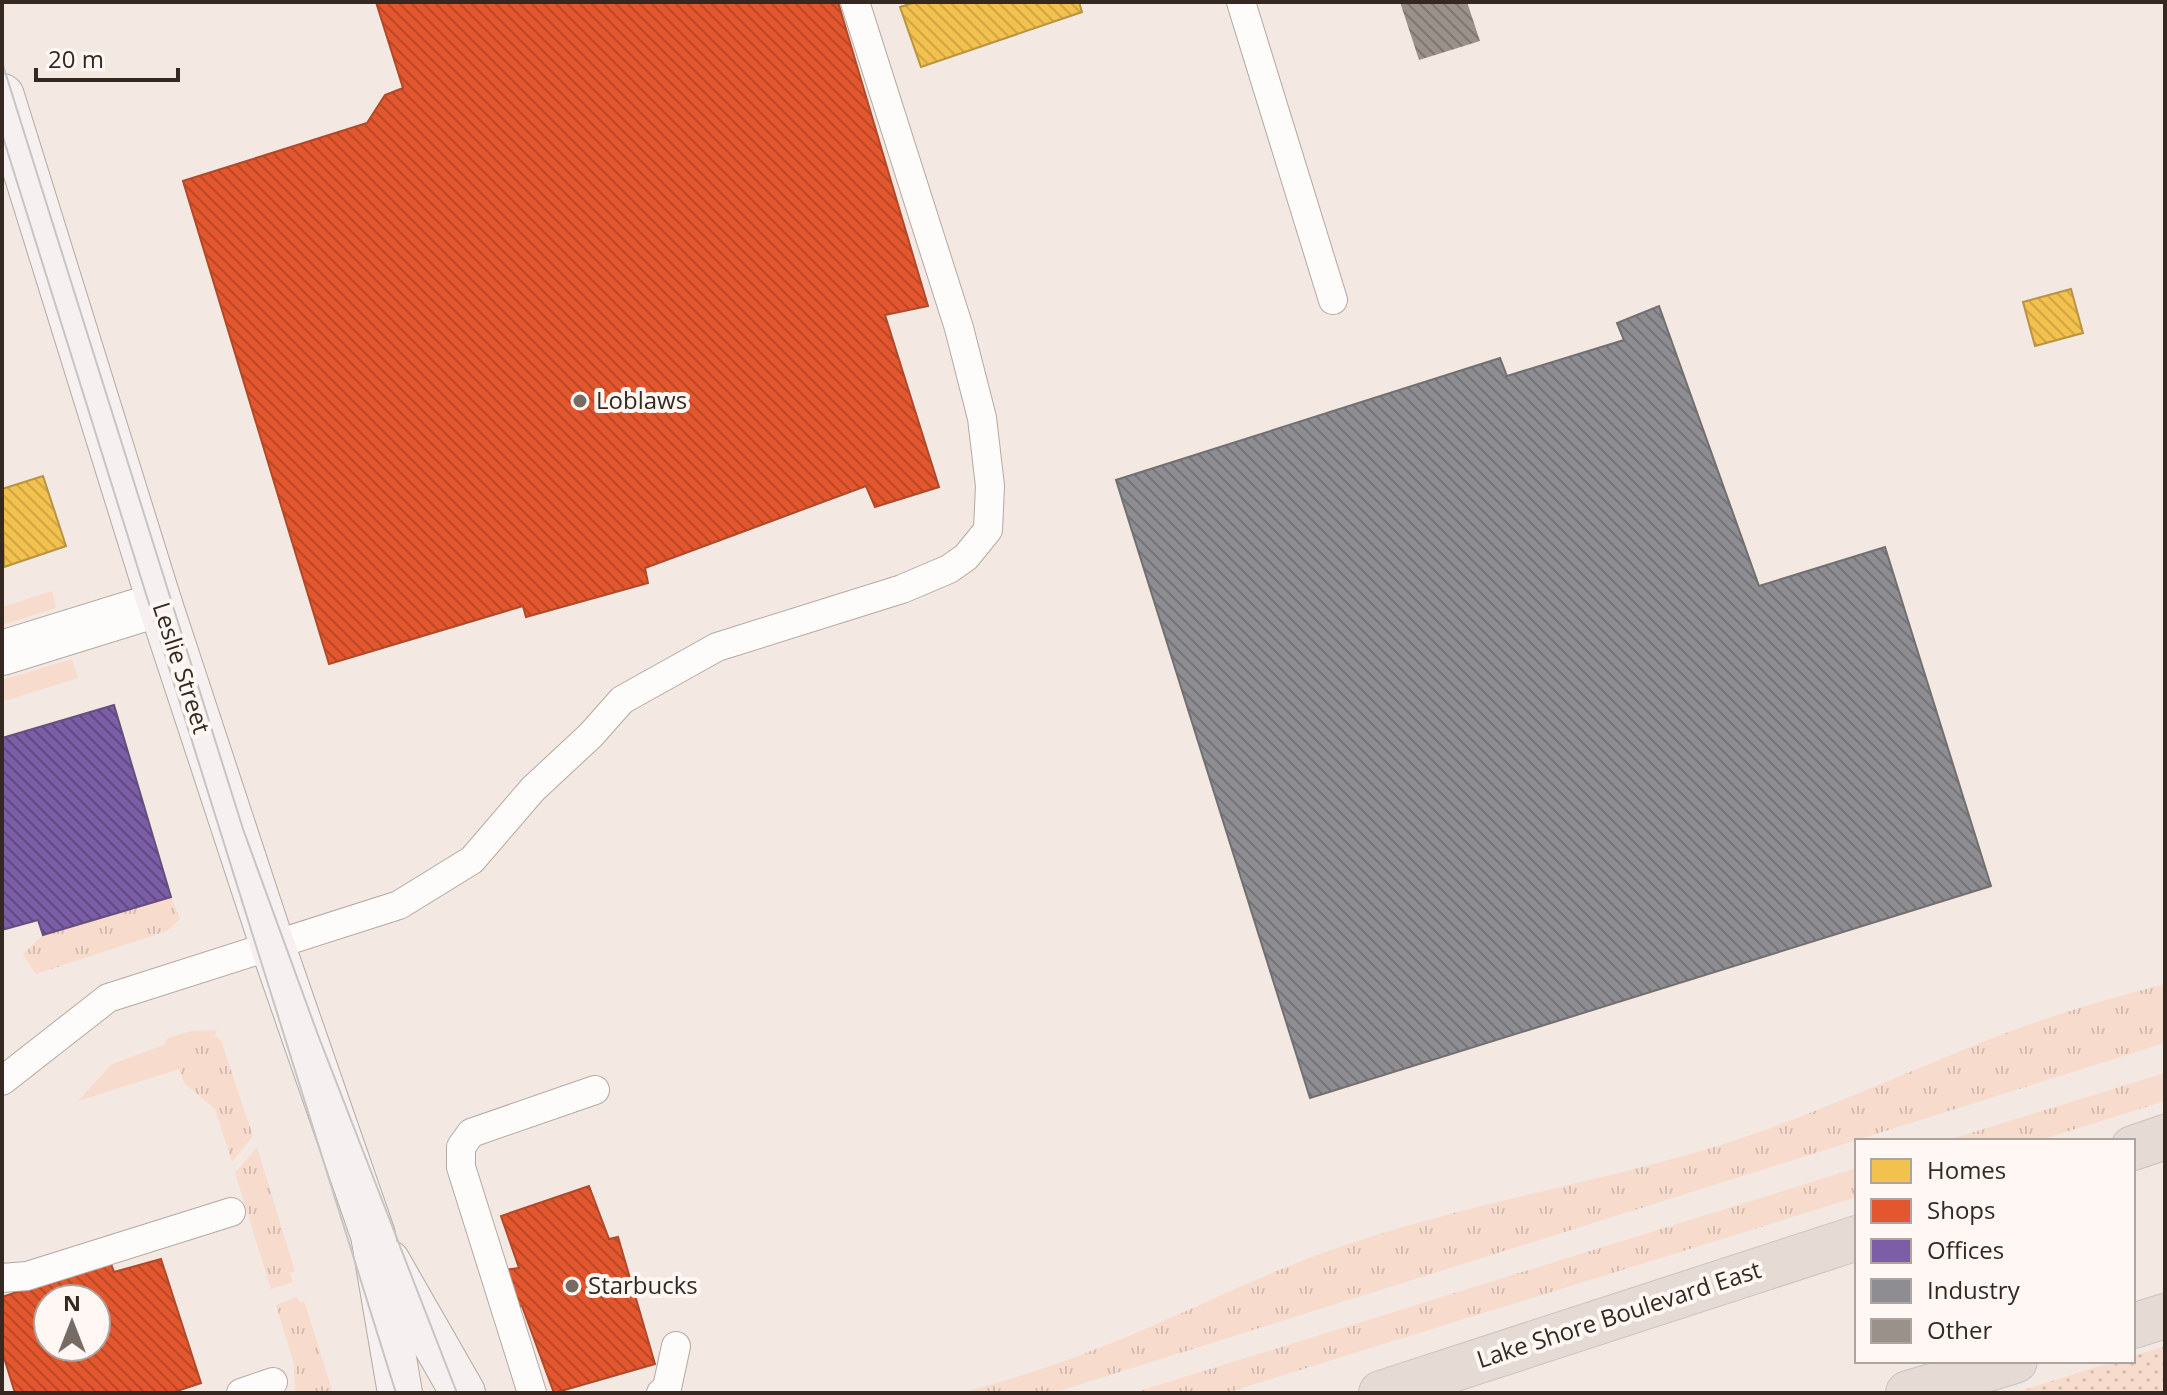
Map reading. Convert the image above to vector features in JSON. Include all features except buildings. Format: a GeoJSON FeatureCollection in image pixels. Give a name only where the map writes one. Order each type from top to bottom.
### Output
{"type":"FeatureCollection","features":[{"type":"Feature","properties":{"kind":"highway"},"geometry":{"type":"LineString","coordinates":[[2135,1147],[2165,1137]]}},
{"type":"Feature","properties":{"kind":"highway","name":"Lake Shore Boulevard East"},"geometry":{"type":"LineString","coordinates":[[1381,1393],[1855,1239]]}},
{"type":"Feature","properties":{"kind":"highway"},"geometry":{"type":"LineString","coordinates":[[2135,1325],[2165,1316]]}},
{"type":"Feature","properties":{"kind":"highway"},"geometry":{"type":"LineString","coordinates":[[1908,1393],[2008,1363]]}},
{"type":"Feature","properties":{"kind":"main road","name":"Leslie Street"},"geometry":{"type":"LineString","coordinates":[[2,96],[12,162],[272,944],[373,1235],[400,1393]]}},
{"type":"Feature","properties":{"kind":"main road","name":"Leslie Street"},"geometry":{"type":"LineString","coordinates":[[373,1235],[463,1393]]}},
{"type":"Feature","properties":{"kind":"street"},"geometry":{"type":"LineString","coordinates":[[2,653],[160,604]]}},
{"type":"Feature","properties":{"kind":"lane"},"geometry":{"type":"LineString","coordinates":[[2,1081],[108,998],[399,905],[472,860],[533,789],[591,735],[622,700],[717,647],[902,589],[949,569],[966,557],[988,530],[990,486],[982,418],[959,328],[855,2]]}},
{"type":"Feature","properties":{"kind":"lane"},"geometry":{"type":"LineString","coordinates":[[1241,2],[1333,300]]}},
{"type":"Feature","properties":{"kind":"lane"},"geometry":{"type":"LineString","coordinates":[[532,1393],[461,1167],[461,1147],[471,1133],[595,1090]]}},
{"type":"Feature","properties":{"kind":"lane"},"geometry":{"type":"LineString","coordinates":[[2,1278],[27,1276],[231,1212]]}},
{"type":"Feature","properties":{"kind":"lane"},"geometry":{"type":"LineString","coordinates":[[661,1393],[667,1388],[676,1346]]}},
{"type":"Feature","properties":{"kind":"lane"},"geometry":{"type":"LineString","coordinates":[[241,1393],[273,1382]]}},
{"type":"Feature","properties":{"kind":"green space"},"geometry":{"type":"Polygon","coordinates":[[[52,591],[56,608],[2,625],[2,607],[52,591]]]}},
{"type":"Feature","properties":{"kind":"green space"},"geometry":{"type":"Polygon","coordinates":[[[72,659],[78,678],[2,702],[2,680],[72,659]]]}},
{"type":"Feature","properties":{"kind":"green space"},"geometry":{"type":"Polygon","coordinates":[[[171,897],[180,919],[167,931],[36,974],[23,954],[43,935],[171,897]]]}},
{"type":"Feature","properties":{"kind":"green space"},"geometry":{"type":"Polygon","coordinates":[[[2165,984],[2165,1043],[1053,1393],[961,1393],[1038,1370],[1114,1342],[1325,1252],[1421,1222],[1714,1147],[1788,1121],[1970,1047],[2085,1006],[2165,984]]]}},
{"type":"Feature","properties":{"kind":"green space"},"geometry":{"type":"Polygon","coordinates":[[[217,1030],[215,1036],[221,1040],[253,1136],[232,1162],[215,1109],[184,1083],[168,1038],[192,1031],[217,1030]]]}},
{"type":"Feature","properties":{"kind":"green space"},"geometry":{"type":"Polygon","coordinates":[[[168,1038],[179,1069],[78,1101],[112,1064],[164,1045],[168,1038]]]}},
{"type":"Feature","properties":{"kind":"green space"},"geometry":{"type":"Polygon","coordinates":[[[2165,1073],[2165,1101],[2043,1139],[1951,1139],[2165,1073]]]}},
{"type":"Feature","properties":{"kind":"green space"},"geometry":{"type":"Polygon","coordinates":[[[257,1147],[295,1271],[290,1273],[293,1282],[271,1289],[235,1173],[257,1147]]]}},
{"type":"Feature","properties":{"kind":"green space"},"geometry":{"type":"Polygon","coordinates":[[[1855,1169],[1855,1198],[1226,1393],[1133,1393],[1855,1169]]]}},
{"type":"Feature","properties":{"kind":"green space"},"geometry":{"type":"Polygon","coordinates":[[[297,1297],[300,1302],[304,1301],[333,1393],[295,1393],[294,1364],[276,1305],[297,1297]]]}},
{"type":"Feature","properties":{"kind":"green space"},"geometry":{"type":"Polygon","coordinates":[[[2165,1346],[2165,1393],[2014,1393],[2110,1363],[2135,1363],[2135,1355],[2165,1346]]]}},
{"type":"Feature","properties":{"kind":"tram line"},"geometry":{"type":"LineString","coordinates":[[2,62],[243,829],[318,1035],[457,1393]]}},
{"type":"Feature","properties":{"kind":"tram line"},"geometry":{"type":"LineString","coordinates":[[2,134],[396,1393]]}},
{"type":"Feature","properties":{"kind":"place","name":"Loblaws"},"geometry":{"type":"Point","coordinates":[580,401]}},
{"type":"Feature","properties":{"kind":"place","name":"Starbucks"},"geometry":{"type":"Point","coordinates":[572,1286]}}]}
